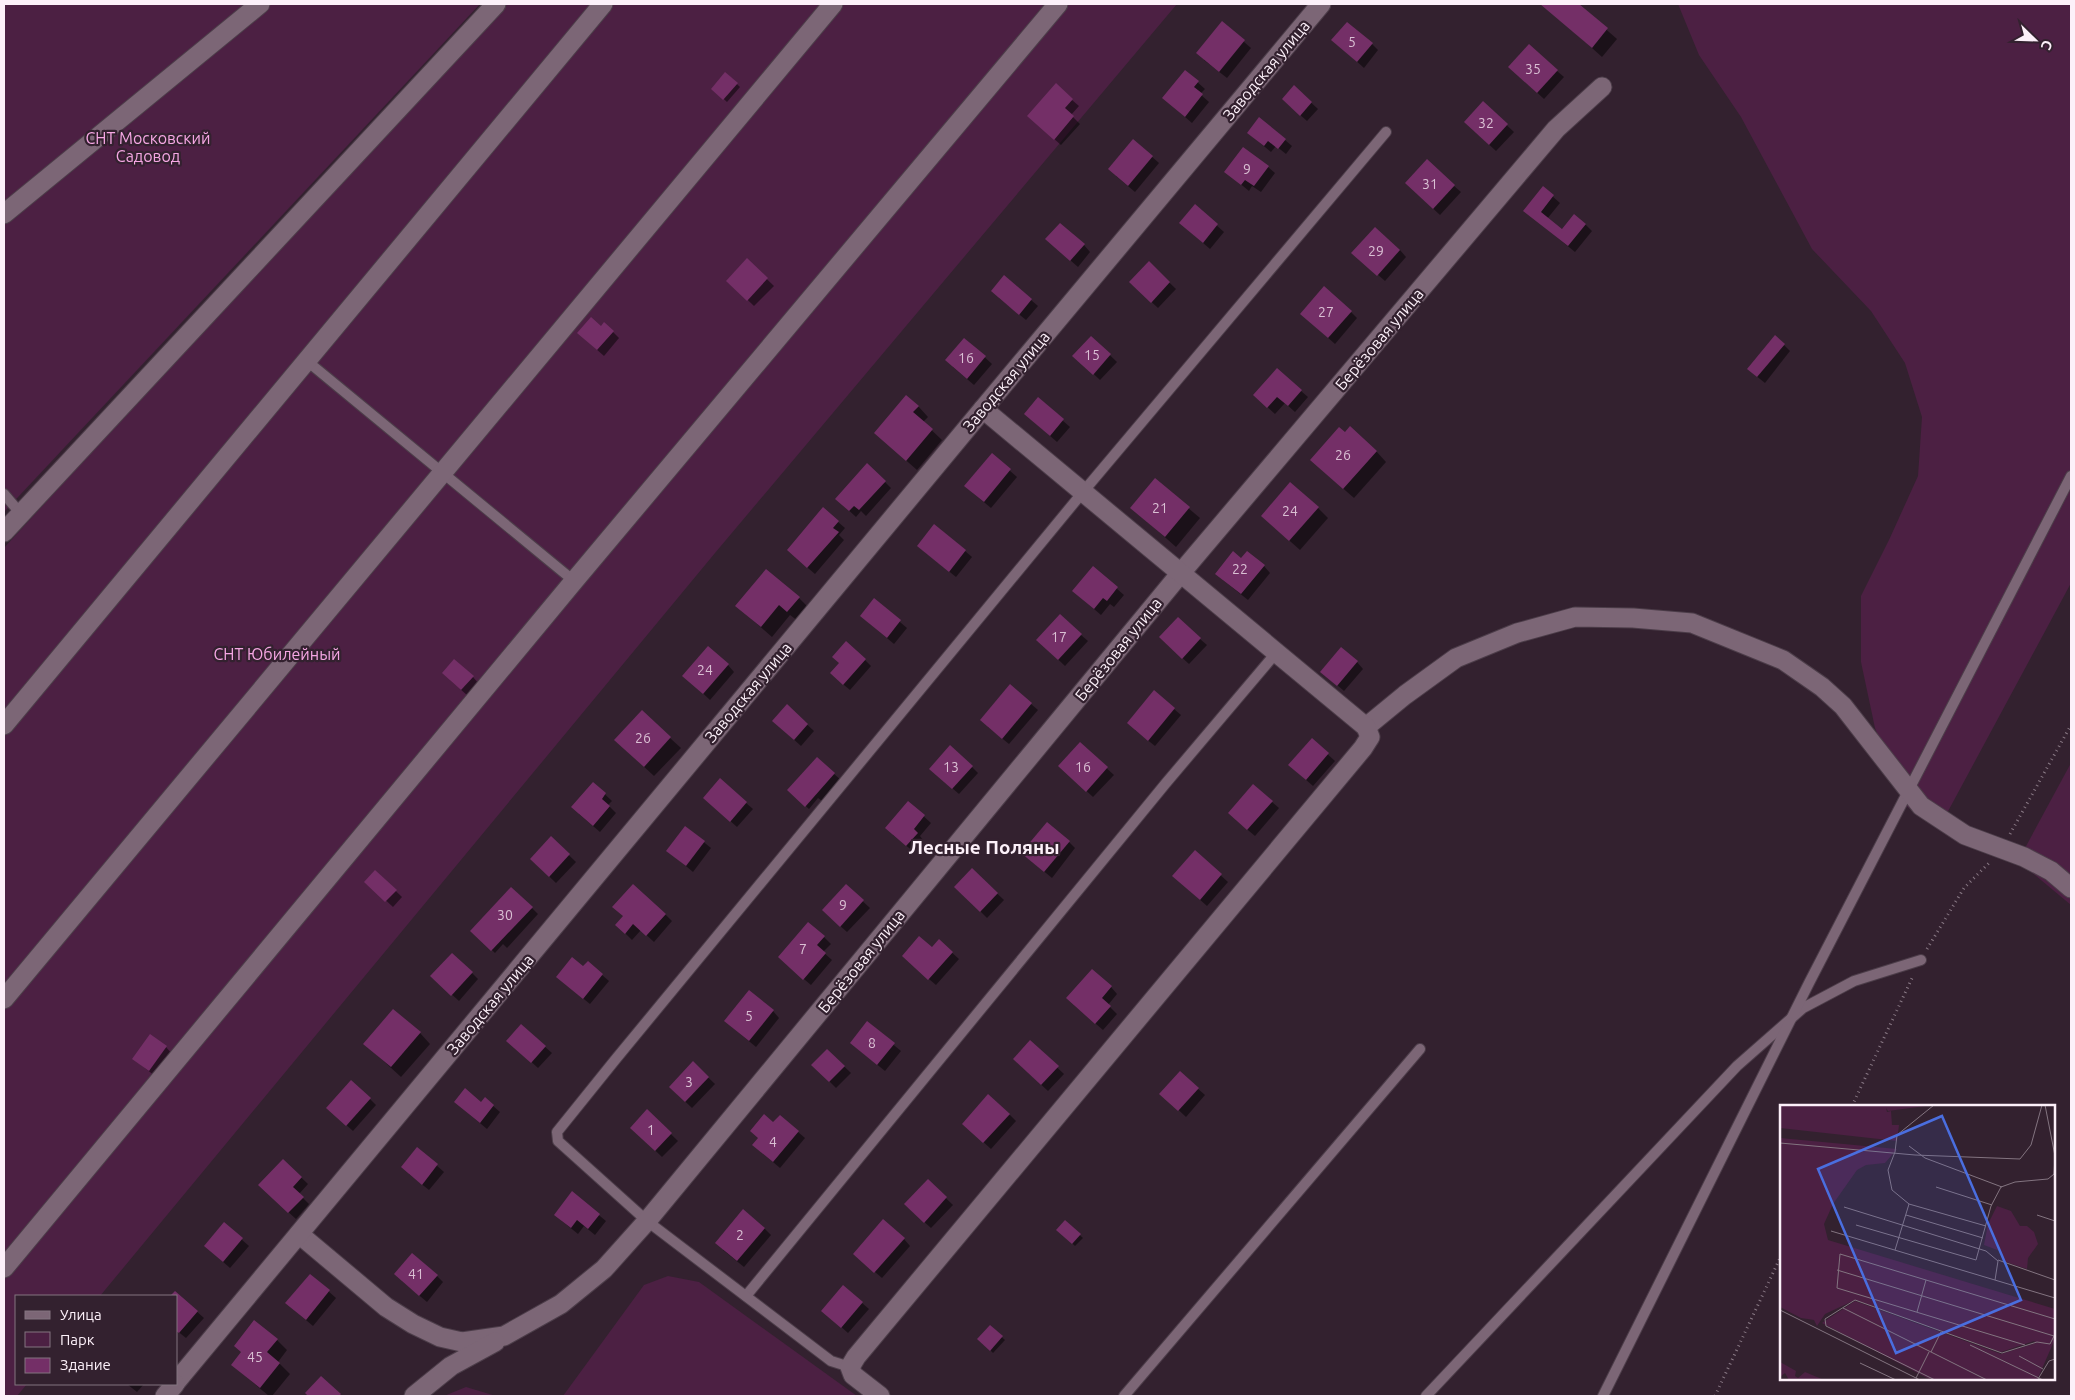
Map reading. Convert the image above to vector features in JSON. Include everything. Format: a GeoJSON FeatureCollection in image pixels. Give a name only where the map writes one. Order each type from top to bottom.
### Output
{"type":"FeatureCollection","features":[{"type":"Feature","properties":{"kind":"street"},"geometry":{"type":"LineString","coordinates":[[4,214],[260,4]]}},
{"type":"Feature","properties":{"kind":"street"},"geometry":{"type":"LineString","coordinates":[[4,532],[496,4]]}},
{"type":"Feature","properties":{"kind":"street"},"geometry":{"type":"LineString","coordinates":[[4,725],[603,4]]}},
{"type":"Feature","properties":{"kind":"street"},"geometry":{"type":"LineString","coordinates":[[4,999],[833,4]]}},
{"type":"Feature","properties":{"kind":"street"},"geometry":{"type":"LineString","coordinates":[[4,1268],[574,581],[1058,4]]}},
{"type":"Feature","properties":{"kind":"street","name":"Заводская улица"},"geometry":{"type":"LineString","coordinates":[[178,1381],[982,409],[1321,4]]}},
{"type":"Feature","properties":{"kind":"street","name":"Берёзовая улица"},"geometry":{"type":"LineString","coordinates":[[414,1396],[451,1366],[561,1304],[604,1269],[647,1221],[1180,574],[1556,129],[1602,87]]}},
{"type":"Feature","properties":{"kind":"street"},"geometry":{"type":"LineString","coordinates":[[880,1396],[853,1375],[850,1367],[862,1350],[1370,736],[1366,727],[982,409]]}},
{"type":"Feature","properties":{"kind":"street"},"geometry":{"type":"LineString","coordinates":[[1366,727],[1404,695],[1456,658],[1517,633],[1575,617],[1633,618],[1692,623],[1783,660],[1822,687],[1843,706],[1921,806],[1965,835],[2024,857],[2051,871],[2071,888]]}},
{"type":"Feature","properties":{"kind":"street"},"geometry":{"type":"LineString","coordinates":[[299,1234],[386,1306],[413,1324],[440,1337],[462,1342],[504,1336]]}},
{"type":"Feature","properties":{"kind":"street","name":"Заводская улица"},"geometry":{"type":"LineString","coordinates":[[164,1396],[174,1385]]}},
{"type":"Feature","properties":{"kind":"lane"},"geometry":{"type":"LineString","coordinates":[[850,1367],[831,1361],[647,1221],[558,1141],[557,1132],[1083,492],[1386,132]]}},
{"type":"Feature","properties":{"kind":"lane"},"geometry":{"type":"LineString","coordinates":[[307,361],[574,581]]}},
{"type":"Feature","properties":{"kind":"lane"},"geometry":{"type":"LineString","coordinates":[[1603,1396],[1790,1019],[2071,476]]}},
{"type":"Feature","properties":{"kind":"lane"},"geometry":{"type":"LineString","coordinates":[[4,494],[20,514]]}},
{"type":"Feature","properties":{"kind":"lane"},"geometry":{"type":"LineString","coordinates":[[746,1296],[1154,798],[1276,653]]}},
{"type":"Feature","properties":{"kind":"lane"},"geometry":{"type":"LineString","coordinates":[[1426,1396],[1737,1066],[1790,1019],[1803,1008],[1854,981],[1921,960]]}},
{"type":"Feature","properties":{"kind":"lane"},"geometry":{"type":"LineString","coordinates":[[1124,1396],[1420,1049]]}},
{"type":"Feature","properties":{"kind":"path"},"geometry":{"type":"LineString","coordinates":[[2002,849],[2071,726]]}},
{"type":"Feature","properties":{"kind":"path"},"geometry":{"type":"LineString","coordinates":[[1715,1396],[1780,1258]]}},
{"type":"Feature","properties":{"kind":"green space","name":"СНТ Московский Садовод"},"geometry":{"type":"Polygon","coordinates":[[[4,4],[480,4],[4,512],[4,4]]]}},
{"type":"Feature","properties":{"kind":"green space","name":"СНТ Юбилейный"},"geometry":{"type":"Polygon","coordinates":[[[507,4],[1177,4],[715,553],[101,1295],[15,1295],[15,1385],[26,1385],[17,1396],[4,1396],[4,548],[246,283],[507,4]]]}},
{"type":"Feature","properties":{"kind":"green space"},"geometry":{"type":"Polygon","coordinates":[[[1678,4],[2071,4],[2071,583],[1939,828],[1906,806],[1875,728],[1861,662],[1861,596],[1918,476],[1922,417],[1905,363],[1871,311],[1812,249],[1741,117],[1699,55],[1678,4]]]}},
{"type":"Feature","properties":{"kind":"green space"},"geometry":{"type":"Polygon","coordinates":[[[2071,763],[2071,905],[2018,861],[2071,763]]]}},
{"type":"Feature","properties":{"kind":"green space"},"geometry":{"type":"Polygon","coordinates":[[[668,1276],[699,1282],[857,1396],[563,1396],[644,1285],[668,1276]]]}},
{"type":"Feature","properties":{"kind":"green space"},"geometry":{"type":"Polygon","coordinates":[[[466,1387],[496,1396],[444,1396],[466,1387]]]}},
{"type":"Feature","properties":{"kind":"building"},"geometry":{"type":"Polygon","coordinates":[[[1540,4],[1579,4],[1608,28],[1592,48],[1540,4]]]}},
{"type":"Feature","properties":{"kind":"building"},"geometry":{"type":"Polygon","coordinates":[[[1222,21],[1245,40],[1219,72],[1196,53],[1222,21]]]}},
{"type":"Feature","properties":{"kind":"building"},"geometry":{"type":"Polygon","coordinates":[[[1347,22],[1373,43],[1357,62],[1331,40],[1347,22]]]}},
{"type":"Feature","properties":{"kind":"building"},"geometry":{"type":"Polygon","coordinates":[[[1529,44],[1558,70],[1537,93],[1508,67],[1529,44]]]}},
{"type":"Feature","properties":{"kind":"building"},"geometry":{"type":"Polygon","coordinates":[[[1185,70],[1199,81],[1194,87],[1203,94],[1185,117],[1162,98],[1185,70]]]}},
{"type":"Feature","properties":{"kind":"building"},"geometry":{"type":"Polygon","coordinates":[[[725,72],[738,83],[723,100],[711,89],[725,72]]]}},
{"type":"Feature","properties":{"kind":"building"},"geometry":{"type":"Polygon","coordinates":[[[1056,83],[1073,99],[1065,108],[1074,116],[1054,140],[1027,116],[1056,83]]]}},
{"type":"Feature","properties":{"kind":"building"},"geometry":{"type":"Polygon","coordinates":[[[1294,85],[1312,102],[1300,116],[1282,99],[1294,85]]]}},
{"type":"Feature","properties":{"kind":"building"},"geometry":{"type":"Polygon","coordinates":[[[1483,101],[1508,124],[1489,145],[1464,122],[1483,101]]]}},
{"type":"Feature","properties":{"kind":"building"},"geometry":{"type":"Polygon","coordinates":[[[1259,117],[1286,139],[1278,149],[1268,141],[1264,146],[1247,133],[1259,117]]]}},
{"type":"Feature","properties":{"kind":"building"},"geometry":{"type":"Polygon","coordinates":[[[1133,139],[1153,156],[1128,186],[1108,169],[1133,139]]]}},
{"type":"Feature","properties":{"kind":"building"},"geometry":{"type":"Polygon","coordinates":[[[1243,147],[1269,166],[1254,186],[1245,180],[1241,185],[1224,172],[1243,147]]]}},
{"type":"Feature","properties":{"kind":"building"},"geometry":{"type":"Polygon","coordinates":[[[1427,159],[1455,185],[1433,209],[1405,183],[1427,159]]]}},
{"type":"Feature","properties":{"kind":"building"},"geometry":{"type":"Polygon","coordinates":[[[1543,186],[1554,195],[1541,212],[1562,229],[1574,214],[1586,224],[1568,246],[1523,211],[1543,186]]]}},
{"type":"Feature","properties":{"kind":"building"},"geometry":{"type":"Polygon","coordinates":[[[1195,204],[1218,224],[1203,243],[1179,223],[1195,204]]]}},
{"type":"Feature","properties":{"kind":"building"},"geometry":{"type":"Polygon","coordinates":[[[1060,223],[1085,244],[1070,261],[1045,239],[1060,223]]]}},
{"type":"Feature","properties":{"kind":"building"},"geometry":{"type":"Polygon","coordinates":[[[1375,227],[1400,250],[1377,276],[1351,253],[1375,227]]]}},
{"type":"Feature","properties":{"kind":"building"},"geometry":{"type":"Polygon","coordinates":[[[747,258],[768,278],[747,301],[726,281],[747,258]]]}},
{"type":"Feature","properties":{"kind":"building"},"geometry":{"type":"Polygon","coordinates":[[[1149,261],[1170,282],[1151,303],[1129,282],[1149,261]]]}},
{"type":"Feature","properties":{"kind":"building"},"geometry":{"type":"Polygon","coordinates":[[[1004,275],[1032,299],[1019,315],[991,291],[1004,275]]]}},
{"type":"Feature","properties":{"kind":"building"},"geometry":{"type":"Polygon","coordinates":[[[1324,286],[1352,311],[1328,338],[1300,314],[1324,286]]]}},
{"type":"Feature","properties":{"kind":"building"},"geometry":{"type":"Polygon","coordinates":[[[591,317],[601,326],[604,322],[614,331],[597,350],[577,333],[591,317]]]}},
{"type":"Feature","properties":{"kind":"building"},"geometry":{"type":"Polygon","coordinates":[[[1775,335],[1785,344],[1757,377],[1747,369],[1775,335]]]}},
{"type":"Feature","properties":{"kind":"building"},"geometry":{"type":"Polygon","coordinates":[[[1091,336],[1111,354],[1093,375],[1072,356],[1091,336]]]}},
{"type":"Feature","properties":{"kind":"building"},"geometry":{"type":"Polygon","coordinates":[[[964,338],[986,356],[967,379],[945,360],[964,338]]]}},
{"type":"Feature","properties":{"kind":"building"},"geometry":{"type":"Polygon","coordinates":[[[1277,368],[1302,390],[1288,406],[1277,397],[1267,408],[1253,395],[1277,368]]]}},
{"type":"Feature","properties":{"kind":"building"},"geometry":{"type":"Polygon","coordinates":[[[906,395],[919,406],[913,412],[933,429],[906,461],[874,433],[906,395]]]}},
{"type":"Feature","properties":{"kind":"building"},"geometry":{"type":"Polygon","coordinates":[[[1038,397],[1064,419],[1050,436],[1024,414],[1038,397]]]}},
{"type":"Feature","properties":{"kind":"building"},"geometry":{"type":"Polygon","coordinates":[[[1350,426],[1377,451],[1343,489],[1310,460],[1339,427],[1345,432],[1350,426]]]}},
{"type":"Feature","properties":{"kind":"building"},"geometry":{"type":"Polygon","coordinates":[[[992,453],[1011,469],[984,502],[964,486],[992,453]]]}},
{"type":"Feature","properties":{"kind":"building"},"geometry":{"type":"Polygon","coordinates":[[[867,463],[886,481],[859,510],[854,506],[849,511],[835,499],[867,463]]]}},
{"type":"Feature","properties":{"kind":"building"},"geometry":{"type":"Polygon","coordinates":[[[1155,478],[1190,507],[1165,537],[1130,508],[1155,478]]]}},
{"type":"Feature","properties":{"kind":"building"},"geometry":{"type":"Polygon","coordinates":[[[1290,482],[1319,507],[1289,541],[1261,516],[1290,482]]]}},
{"type":"Feature","properties":{"kind":"building"},"geometry":{"type":"Polygon","coordinates":[[[823,507],[839,521],[833,528],[839,532],[807,568],[787,550],[823,507]]]}},
{"type":"Feature","properties":{"kind":"building"},"geometry":{"type":"Polygon","coordinates":[[[934,524],[966,550],[949,572],[917,546],[934,524]]]}},
{"type":"Feature","properties":{"kind":"building"},"geometry":{"type":"Polygon","coordinates":[[[1233,551],[1241,558],[1247,551],[1265,565],[1241,594],[1215,574],[1233,551]]]}},
{"type":"Feature","properties":{"kind":"building"},"geometry":{"type":"Polygon","coordinates":[[[1093,566],[1118,587],[1107,601],[1103,598],[1094,609],[1072,591],[1093,566]]]}},
{"type":"Feature","properties":{"kind":"building"},"geometry":{"type":"Polygon","coordinates":[[[766,569],[800,597],[787,612],[779,605],[761,627],[735,606],[766,569]]]}},
{"type":"Feature","properties":{"kind":"building"},"geometry":{"type":"Polygon","coordinates":[[[874,598],[901,620],[887,638],[860,616],[874,598]]]}},
{"type":"Feature","properties":{"kind":"building"},"geometry":{"type":"Polygon","coordinates":[[[1060,614],[1082,634],[1058,660],[1036,640],[1060,614]]]}},
{"type":"Feature","properties":{"kind":"building"},"geometry":{"type":"Polygon","coordinates":[[[1178,617],[1201,638],[1182,659],[1159,637],[1178,617]]]}},
{"type":"Feature","properties":{"kind":"building"},"geometry":{"type":"Polygon","coordinates":[[[846,641],[866,659],[843,685],[830,673],[839,663],[832,657],[846,641]]]}},
{"type":"Feature","properties":{"kind":"building"},"geometry":{"type":"Polygon","coordinates":[[[708,646],[729,664],[703,694],[682,676],[708,646]]]}},
{"type":"Feature","properties":{"kind":"building"},"geometry":{"type":"Polygon","coordinates":[[[1341,647],[1358,661],[1337,686],[1320,672],[1341,647]]]}},
{"type":"Feature","properties":{"kind":"building"},"geometry":{"type":"Polygon","coordinates":[[[454,659],[474,676],[461,690],[442,673],[454,659]]]}},
{"type":"Feature","properties":{"kind":"building"},"geometry":{"type":"Polygon","coordinates":[[[1010,684],[1032,703],[1002,739],[980,720],[1010,684]]]}},
{"type":"Feature","properties":{"kind":"building"},"geometry":{"type":"Polygon","coordinates":[[[1154,690],[1175,708],[1148,741],[1127,723],[1154,690]]]}},
{"type":"Feature","properties":{"kind":"building"},"geometry":{"type":"Polygon","coordinates":[[[787,704],[808,724],[794,740],[772,721],[787,704]]]}},
{"type":"Feature","properties":{"kind":"building"},"geometry":{"type":"Polygon","coordinates":[[[642,710],[671,737],[644,767],[614,740],[642,710]]]}},
{"type":"Feature","properties":{"kind":"building"},"geometry":{"type":"Polygon","coordinates":[[[1312,738],[1329,753],[1306,780],[1288,765],[1312,738]]]}},
{"type":"Feature","properties":{"kind":"building"},"geometry":{"type":"Polygon","coordinates":[[[1080,742],[1108,767],[1086,792],[1058,766],[1080,742]]]}},
{"type":"Feature","properties":{"kind":"building"},"geometry":{"type":"Polygon","coordinates":[[[950,745],[973,766],[952,789],[929,769],[950,745]]]}},
{"type":"Feature","properties":{"kind":"building"},"geometry":{"type":"Polygon","coordinates":[[[817,757],[835,773],[805,807],[787,790],[817,757]]]}},
{"type":"Feature","properties":{"kind":"building"},"geometry":{"type":"Polygon","coordinates":[[[720,778],[747,802],[730,822],[703,798],[720,778]]]}},
{"type":"Feature","properties":{"kind":"building"},"geometry":{"type":"Polygon","coordinates":[[[593,782],[606,793],[602,799],[610,806],[593,826],[571,807],[593,782]]]}},
{"type":"Feature","properties":{"kind":"building"},"geometry":{"type":"Polygon","coordinates":[[[1253,784],[1273,801],[1247,830],[1228,813],[1253,784]]]}},
{"type":"Feature","properties":{"kind":"building"},"geometry":{"type":"Polygon","coordinates":[[[908,801],[925,815],[914,829],[918,833],[906,846],[885,828],[908,801]]]}},
{"type":"Feature","properties":{"kind":"building"},"geometry":{"type":"Polygon","coordinates":[[[1047,822],[1070,841],[1044,872],[1021,853],[1047,822]]]}},
{"type":"Feature","properties":{"kind":"building"},"geometry":{"type":"Polygon","coordinates":[[[685,826],[705,841],[686,866],[666,851],[685,826]]]}},
{"type":"Feature","properties":{"kind":"building"},"geometry":{"type":"Polygon","coordinates":[[[551,836],[570,854],[549,877],[530,859],[551,836]]]}},
{"type":"Feature","properties":{"kind":"building"},"geometry":{"type":"Polygon","coordinates":[[[1195,850],[1222,874],[1200,900],[1172,876],[1195,850]]]}},
{"type":"Feature","properties":{"kind":"building"},"geometry":{"type":"Polygon","coordinates":[[[972,868],[998,893],[980,912],[954,887],[972,868]]]}},
{"type":"Feature","properties":{"kind":"building"},"geometry":{"type":"Polygon","coordinates":[[[375,870],[397,890],[385,902],[364,882],[375,870]]]}},
{"type":"Feature","properties":{"kind":"building"},"geometry":{"type":"Polygon","coordinates":[[[633,884],[666,914],[646,936],[633,924],[625,934],[615,925],[623,916],[612,907],[633,884]]]}},
{"type":"Feature","properties":{"kind":"building"},"geometry":{"type":"Polygon","coordinates":[[[846,884],[864,900],[840,927],[822,910],[846,884]]]}},
{"type":"Feature","properties":{"kind":"building"},"geometry":{"type":"Polygon","coordinates":[[[511,887],[533,907],[491,951],[470,931],[511,887]]]}},
{"type":"Feature","properties":{"kind":"building"},"geometry":{"type":"Polygon","coordinates":[[[808,922],[825,936],[817,945],[826,953],[803,980],[778,957],[808,922]]]}},
{"type":"Feature","properties":{"kind":"building"},"geometry":{"type":"Polygon","coordinates":[[[919,936],[932,947],[939,939],[953,952],[928,980],[902,956],[919,936]]]}},
{"type":"Feature","properties":{"kind":"building"},"geometry":{"type":"Polygon","coordinates":[[[452,953],[473,972],[451,996],[430,976],[452,953]]]}},
{"type":"Feature","properties":{"kind":"building"},"geometry":{"type":"Polygon","coordinates":[[[572,957],[583,966],[588,961],[603,974],[583,999],[556,977],[572,957]]]}},
{"type":"Feature","properties":{"kind":"building"},"geometry":{"type":"Polygon","coordinates":[[[1092,969],[1112,986],[1102,998],[1111,1006],[1095,1024],[1066,998],[1092,969]]]}},
{"type":"Feature","properties":{"kind":"building"},"geometry":{"type":"Polygon","coordinates":[[[749,990],[774,1010],[749,1041],[724,1021],[749,990]]]}},
{"type":"Feature","properties":{"kind":"building"},"geometry":{"type":"Polygon","coordinates":[[[393,1009],[421,1032],[391,1067],[363,1044],[393,1009]]]}},
{"type":"Feature","properties":{"kind":"building"},"geometry":{"type":"Polygon","coordinates":[[[867,1021],[895,1043],[877,1065],[850,1043],[867,1021]]]}},
{"type":"Feature","properties":{"kind":"building"},"geometry":{"type":"Polygon","coordinates":[[[521,1024],[546,1046],[531,1063],[506,1041],[521,1024]]]}},
{"type":"Feature","properties":{"kind":"building"},"geometry":{"type":"Polygon","coordinates":[[[150,1034],[167,1046],[149,1071],[132,1059],[150,1034]]]}},
{"type":"Feature","properties":{"kind":"building"},"geometry":{"type":"Polygon","coordinates":[[[1030,1040],[1059,1066],[1041,1085],[1013,1059],[1030,1040]]]}},
{"type":"Feature","properties":{"kind":"building"},"geometry":{"type":"Polygon","coordinates":[[[827,1049],[845,1066],[829,1082],[811,1065],[827,1049]]]}},
{"type":"Feature","properties":{"kind":"building"},"geometry":{"type":"Polygon","coordinates":[[[693,1061],[709,1077],[685,1102],[669,1087],[693,1061]]]}},
{"type":"Feature","properties":{"kind":"building"},"geometry":{"type":"Polygon","coordinates":[[[1180,1071],[1199,1088],[1178,1111],[1159,1094],[1180,1071]]]}},
{"type":"Feature","properties":{"kind":"building"},"geometry":{"type":"Polygon","coordinates":[[[351,1080],[371,1098],[346,1126],[326,1108],[351,1080]]]}},
{"type":"Feature","properties":{"kind":"building"},"geometry":{"type":"Polygon","coordinates":[[[465,1088],[481,1102],[485,1097],[494,1105],[480,1123],[454,1102],[465,1088]]]}},
{"type":"Feature","properties":{"kind":"building"},"geometry":{"type":"Polygon","coordinates":[[[988,1094],[1010,1114],[983,1143],[962,1124],[988,1094]]]}},
{"type":"Feature","properties":{"kind":"building"},"geometry":{"type":"Polygon","coordinates":[[[647,1109],[672,1133],[655,1151],[630,1128],[647,1109]]]}},
{"type":"Feature","properties":{"kind":"building"},"geometry":{"type":"Polygon","coordinates":[[[764,1114],[773,1122],[780,1115],[799,1131],[773,1162],[752,1145],[758,1138],[750,1131],[764,1114]]]}},
{"type":"Feature","properties":{"kind":"building"},"geometry":{"type":"Polygon","coordinates":[[[417,1147],[438,1164],[422,1185],[401,1167],[417,1147]]]}},
{"type":"Feature","properties":{"kind":"building"},"geometry":{"type":"Polygon","coordinates":[[[283,1159],[302,1177],[293,1187],[304,1197],[288,1213],[258,1185],[283,1159]]]}},
{"type":"Feature","properties":{"kind":"building"},"geometry":{"type":"Polygon","coordinates":[[[928,1179],[947,1197],[924,1223],[904,1204],[928,1179]]]}},
{"type":"Feature","properties":{"kind":"building"},"geometry":{"type":"Polygon","coordinates":[[[572,1191],[600,1214],[588,1229],[577,1220],[571,1228],[554,1215],[572,1191]]]}},
{"type":"Feature","properties":{"kind":"building"},"geometry":{"type":"Polygon","coordinates":[[[743,1209],[765,1228],[737,1261],[715,1243],[743,1209]]]}},
{"type":"Feature","properties":{"kind":"building"},"geometry":{"type":"Polygon","coordinates":[[[883,1219],[905,1238],[874,1273],[853,1254],[883,1219]]]}},
{"type":"Feature","properties":{"kind":"building"},"geometry":{"type":"Polygon","coordinates":[[[1065,1220],[1081,1234],[1072,1244],[1056,1230],[1065,1220]]]}},
{"type":"Feature","properties":{"kind":"building"},"geometry":{"type":"Polygon","coordinates":[[[224,1222],[243,1238],[223,1262],[204,1246],[224,1222]]]}},
{"type":"Feature","properties":{"kind":"building"},"geometry":{"type":"Polygon","coordinates":[[[412,1253],[438,1275],[419,1296],[394,1274],[412,1253]]]}},
{"type":"Feature","properties":{"kind":"building"},"geometry":{"type":"Polygon","coordinates":[[[310,1274],[330,1290],[306,1320],[285,1303],[310,1274]]]}},
{"type":"Feature","properties":{"kind":"building"},"geometry":{"type":"Polygon","coordinates":[[[843,1285],[863,1302],[841,1328],[821,1311],[843,1285]]]}},
{"type":"Feature","properties":{"kind":"building"},"geometry":{"type":"Polygon","coordinates":[[[175,1291],[198,1311],[179,1333],[178,1295],[171,1295],[175,1291]]]}},
{"type":"Feature","properties":{"kind":"building"},"geometry":{"type":"Polygon","coordinates":[[[254,1320],[278,1339],[267,1352],[280,1363],[260,1388],[231,1365],[241,1352],[234,1346],[254,1320]]]}},
{"type":"Feature","properties":{"kind":"building"},"geometry":{"type":"Polygon","coordinates":[[[990,1325],[1003,1336],[990,1351],[977,1339],[990,1325]]]}},
{"type":"Feature","properties":{"kind":"building"},"geometry":{"type":"Polygon","coordinates":[[[321,1376],[341,1394],[339,1396],[308,1396],[305,1393],[321,1376]]]}},
{"type":"Feature","properties":{"kind":"district","name":"Лесные Поляны"},"geometry":{"type":"Point","coordinates":[984,847]}}]}
